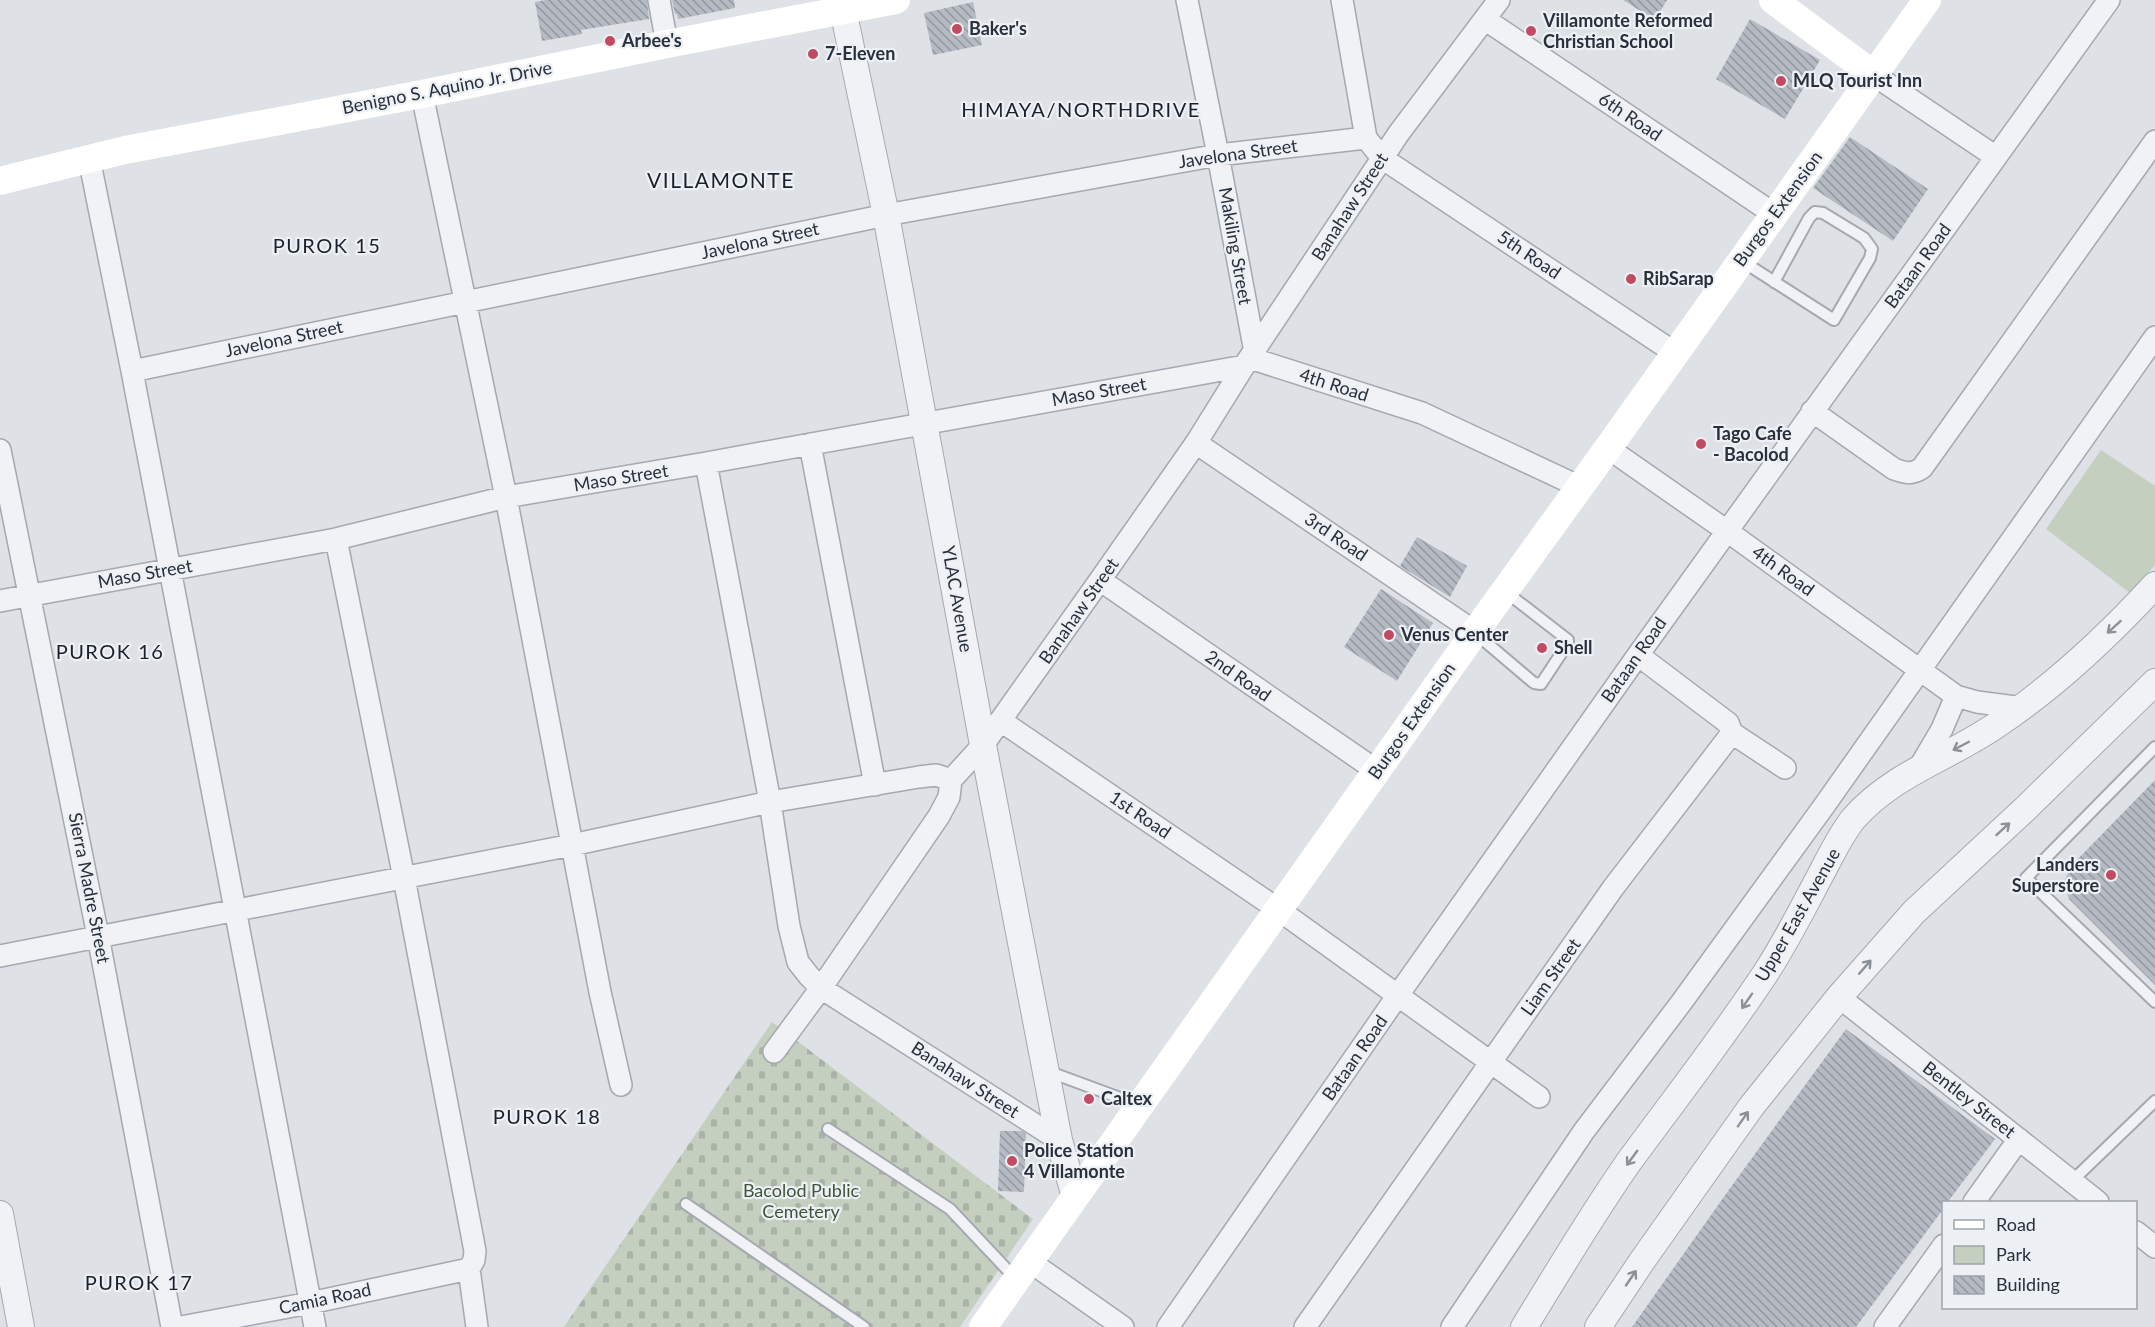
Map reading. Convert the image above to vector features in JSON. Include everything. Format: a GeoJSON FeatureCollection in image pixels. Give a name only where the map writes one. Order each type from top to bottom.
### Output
{"type":"FeatureCollection","features":[{"type":"Feature","properties":{"kind":"main road","name":"Benigno S. Aquino Jr. Drive"},"geometry":{"type":"LineString","coordinates":[[0,182],[88,158],[422,94],[667,44],[842,5],[896,0]]}},
{"type":"Feature","properties":{"kind":"main road"},"geometry":{"type":"LineString","coordinates":[[1773,0],[1874,75]]}},
{"type":"Feature","properties":{"kind":"main road","name":"Burgos Extension"},"geometry":{"type":"LineString","coordinates":[[983,1327],[1475,632],[1927,0]]}},
{"type":"Feature","properties":{"kind":"street"},"geometry":{"type":"LineString","coordinates":[[659,0],[667,44]]}},
{"type":"Feature","properties":{"kind":"street","name":"Makiling Street"},"geometry":{"type":"LineString","coordinates":[[1187,0],[1218,155],[1250,359]]}},
{"type":"Feature","properties":{"kind":"street"},"geometry":{"type":"LineString","coordinates":[[1342,0],[1366,138],[1383,158]]}},
{"type":"Feature","properties":{"kind":"street","name":"Banahaw Street"},"geometry":{"type":"LineString","coordinates":[[1059,1140],[821,988],[939,816],[949,797],[951,780],[1001,721],[1196,443],[1399,133],[1499,0]]}},
{"type":"Feature","properties":{"kind":"street","name":"Bataan Road"},"geometry":{"type":"LineString","coordinates":[[1168,1327],[1398,995],[1638,655],[2109,0]]}},
{"type":"Feature","properties":{"kind":"street","name":"YLAC Avenue"},"geometry":{"type":"LineString","coordinates":[[842,5],[886,215],[983,745],[1059,1140],[1075,1197]]}},
{"type":"Feature","properties":{"kind":"street","name":"6th Road"},"geometry":{"type":"LineString","coordinates":[[1486,20],[1774,214]]}},
{"type":"Feature","properties":{"kind":"street"},"geometry":{"type":"LineString","coordinates":[[1874,75],[1996,157]]}},
{"type":"Feature","properties":{"kind":"street"},"geometry":{"type":"LineString","coordinates":[[422,94],[506,497],[600,992],[621,1085]]}},
{"type":"Feature","properties":{"kind":"street","name":"Javelona Street"},"geometry":{"type":"LineString","coordinates":[[132,371],[886,215],[1218,155],[1366,138]]}},
{"type":"Feature","properties":{"kind":"street"},"geometry":{"type":"LineString","coordinates":[[1812,411],[1894,469],[1915,473],[1922,468],[2155,141]]}},
{"type":"Feature","properties":{"kind":"street"},"geometry":{"type":"LineString","coordinates":[[88,158],[237,910],[315,1327]]}},
{"type":"Feature","properties":{"kind":"street","name":"5th Road"},"geometry":{"type":"LineString","coordinates":[[1383,158],[1675,353]]}},
{"type":"Feature","properties":{"kind":"street"},"geometry":{"type":"LineString","coordinates":[[1452,1327],[1584,1131],[1695,984],[1824,806],[2155,337]]}},
{"type":"Feature","properties":{"kind":"street","name":"Maso Street"},"geometry":{"type":"LineString","coordinates":[[0,601],[336,539],[506,497],[925,423],[1250,359]]}},
{"type":"Feature","properties":{"kind":"street","name":"4th Road"},"geometry":{"type":"LineString","coordinates":[[1250,359],[1422,413],[1580,487]]}},
{"type":"Feature","properties":{"kind":"street","name":"3rd Road"},"geometry":{"type":"LineString","coordinates":[[1196,443],[1475,632]]}},
{"type":"Feature","properties":{"kind":"street"},"geometry":{"type":"LineString","coordinates":[[810,444],[875,785]]}},
{"type":"Feature","properties":{"kind":"street","name":"4th Road"},"geometry":{"type":"LineString","coordinates":[[1608,448],[1956,696],[1977,702],[2023,708]]}},
{"type":"Feature","properties":{"kind":"street","name":"Sierra Madre Street"},"geometry":{"type":"LineString","coordinates":[[0,450],[98,936],[172,1327]]}},
{"type":"Feature","properties":{"kind":"street"},"geometry":{"type":"LineString","coordinates":[[706,463],[798,962],[821,988],[774,1052]]}},
{"type":"Feature","properties":{"kind":"street"},"geometry":{"type":"LineString","coordinates":[[336,539],[475,1251],[474,1260],[469,1269],[477,1327]]}},
{"type":"Feature","properties":{"kind":"street","name":"2nd Road"},"geometry":{"type":"LineString","coordinates":[[1100,580],[1377,771]]}},
{"type":"Feature","properties":{"kind":"street","name":"Upper East Avenue"},"geometry":{"type":"LineString","coordinates":[[1524,1327],[1583,1231],[1628,1164],[1774,960],[1853,820],[1880,793],[2023,708],[2126,616],[2155,585]]}},
{"type":"Feature","properties":{"kind":"street"},"geometry":{"type":"LineString","coordinates":[[1638,655],[1728,723],[1732,733],[1785,768]]}},
{"type":"Feature","properties":{"kind":"street"},"geometry":{"type":"LineString","coordinates":[[1598,1327],[1751,1107],[1839,997],[1914,912],[2043,792],[2155,682]]}},
{"type":"Feature","properties":{"kind":"street"},"geometry":{"type":"LineString","coordinates":[[1919,768],[1942,729],[1956,696]]}},
{"type":"Feature","properties":{"kind":"street","name":"1st Road"},"geometry":{"type":"LineString","coordinates":[[1001,721],[1279,910],[1539,1097]]}},
{"type":"Feature","properties":{"kind":"street","name":"Liam Street"},"geometry":{"type":"LineString","coordinates":[[1305,1327],[1613,888],[1732,733]]}},
{"type":"Feature","properties":{"kind":"street"},"geometry":{"type":"LineString","coordinates":[[0,956],[572,845],[770,802],[936,776],[951,780]]}},
{"type":"Feature","properties":{"kind":"street","name":"Bentley Street"},"geometry":{"type":"LineString","coordinates":[[1839,997],[2096,1201]]}},
{"type":"Feature","properties":{"kind":"street"},"geometry":{"type":"LineString","coordinates":[[1975,1201],[2019,1139]]}},
{"type":"Feature","properties":{"kind":"street"},"geometry":{"type":"LineString","coordinates":[[0,1214],[21,1327]]}},
{"type":"Feature","properties":{"kind":"street"},"geometry":{"type":"LineString","coordinates":[[2137,1233],[2155,1247]]}},
{"type":"Feature","properties":{"kind":"street"},"geometry":{"type":"LineString","coordinates":[[1885,1327],[1942,1248]]}},
{"type":"Feature","properties":{"kind":"street","name":"Camia Road"},"geometry":{"type":"LineString","coordinates":[[181,1327],[310,1303],[469,1269]]}},
{"type":"Feature","properties":{"kind":"street"},"geometry":{"type":"LineString","coordinates":[[1023,1270],[1123,1327]]}},
{"type":"Feature","properties":{"kind":"lane"},"geometry":{"type":"LineString","coordinates":[[1741,260],[1774,282],[1834,320],[1870,258],[1872,249],[1864,238],[1823,213],[1815,212],[1809,218],[1774,282]]}},
{"type":"Feature","properties":{"kind":"lane"},"geometry":{"type":"LineString","coordinates":[[1475,632],[1534,683],[1541,684],[1568,640],[1505,592]]}},
{"type":"Feature","properties":{"kind":"lane"},"geometry":{"type":"LineString","coordinates":[[2155,747],[2026,878],[2155,1002]]}},
{"type":"Feature","properties":{"kind":"lane"},"geometry":{"type":"LineString","coordinates":[[1047,1071],[1140,1106]]}},
{"type":"Feature","properties":{"kind":"lane"},"geometry":{"type":"LineString","coordinates":[[2072,1181],[2155,1101]]}},
{"type":"Feature","properties":{"kind":"lane"},"geometry":{"type":"LineString","coordinates":[[828,1129],[950,1209],[1023,1270]]}},
{"type":"Feature","properties":{"kind":"lane"},"geometry":{"type":"LineString","coordinates":[[686,1204],[864,1327]]}},
{"type":"Feature","properties":{"kind":"green space"},"geometry":{"type":"Polygon","coordinates":[[[2101,450],[2155,486],[2155,565],[2130,593],[2046,529],[2101,450]]]}},
{"type":"Feature","properties":{"kind":"green space","name":"Bacolod Public Cemetery"},"geometry":{"type":"Polygon","coordinates":[[[772,1022],[1033,1219],[960,1327],[564,1327],[772,1022]]]}},
{"type":"Feature","properties":{"kind":"building"},"geometry":{"type":"Polygon","coordinates":[[[545,0],[647,0],[649,19],[581,30],[582,34],[542,41],[535,2],[545,0]]]}},
{"type":"Feature","properties":{"kind":"building"},"geometry":{"type":"Polygon","coordinates":[[[672,0],[734,0],[735,8],[678,19],[672,0]]]}},
{"type":"Feature","properties":{"kind":"building"},"geometry":{"type":"Polygon","coordinates":[[[1623,0],[1667,0],[1655,20],[1623,0]]]}},
{"type":"Feature","properties":{"kind":"building"},"geometry":{"type":"Polygon","coordinates":[[[973,2],[982,45],[933,55],[924,13],[973,2]]]}},
{"type":"Feature","properties":{"kind":"building"},"geometry":{"type":"Polygon","coordinates":[[[1750,19],[1820,60],[1785,119],[1716,79],[1750,19]]]}},
{"type":"Feature","properties":{"kind":"building"},"geometry":{"type":"Polygon","coordinates":[[[1850,137],[1928,189],[1893,241],[1813,188],[1850,137]]]}},
{"type":"Feature","properties":{"kind":"building"},"geometry":{"type":"Polygon","coordinates":[[[1417,537],[1467,566],[1450,597],[1400,566],[1417,537]]]}},
{"type":"Feature","properties":{"kind":"building","name":"Venus Center"},"geometry":{"type":"Polygon","coordinates":[[[1381,589],[1433,623],[1397,681],[1344,647],[1381,589]]]}},
{"type":"Feature","properties":{"kind":"building","name":"Landers Superstore"},"geometry":{"type":"Polygon","coordinates":[[[2155,780],[2155,985],[2069,899],[2064,883],[2070,867],[2155,780]]]}},
{"type":"Feature","properties":{"kind":"building"},"geometry":{"type":"Polygon","coordinates":[[[1846,1029],[1995,1139],[1948,1201],[1942,1201],[1942,1211],[1856,1327],[1632,1327],[1846,1029]]]}},
{"type":"Feature","properties":{"kind":"building","name":"Police Station 4 Villamonte"},"geometry":{"type":"Polygon","coordinates":[[[1000,1131],[1022,1131],[1026,1134],[1024,1192],[998,1191],[1000,1131]]]}},
{"type":"Feature","properties":{"kind":"place","name":"Baker's"},"geometry":{"type":"Point","coordinates":[957,29]}},
{"type":"Feature","properties":{"kind":"place","name":"Villamonte Reformed Christian School"},"geometry":{"type":"Point","coordinates":[1531,31]}},
{"type":"Feature","properties":{"kind":"place","name":"Arbee's"},"geometry":{"type":"Point","coordinates":[610,41]}},
{"type":"Feature","properties":{"kind":"place","name":"7-Eleven"},"geometry":{"type":"Point","coordinates":[813,54]}},
{"type":"Feature","properties":{"kind":"place","name":"MLQ Tourist Inn"},"geometry":{"type":"Point","coordinates":[1781,81]}},
{"type":"Feature","properties":{"kind":"place","name":"RibSarap"},"geometry":{"type":"Point","coordinates":[1631,279]}},
{"type":"Feature","properties":{"kind":"place","name":"Tago Cafe - Bacolod"},"geometry":{"type":"Point","coordinates":[1701,444]}},
{"type":"Feature","properties":{"kind":"place","name":"Venus Center"},"geometry":{"type":"Point","coordinates":[1389,635]}},
{"type":"Feature","properties":{"kind":"place","name":"Shell"},"geometry":{"type":"Point","coordinates":[1542,648]}},
{"type":"Feature","properties":{"kind":"place","name":"Landers Superstore"},"geometry":{"type":"Point","coordinates":[2111,875]}},
{"type":"Feature","properties":{"kind":"place","name":"Caltex"},"geometry":{"type":"Point","coordinates":[1089,1099]}},
{"type":"Feature","properties":{"kind":"place","name":"Police Station 4 Villamonte"},"geometry":{"type":"Point","coordinates":[1012,1161]}},
{"type":"Feature","properties":{"kind":"district","name":"HIMAYA/NORTHDRIVE"},"geometry":{"type":"Point","coordinates":[1081,110]}},
{"type":"Feature","properties":{"kind":"district","name":"VILLAMONTE"},"geometry":{"type":"Point","coordinates":[721,181]}},
{"type":"Feature","properties":{"kind":"district","name":"PUROK 15"},"geometry":{"type":"Point","coordinates":[327,246]}},
{"type":"Feature","properties":{"kind":"district","name":"PUROK 16"},"geometry":{"type":"Point","coordinates":[110,652]}},
{"type":"Feature","properties":{"kind":"district","name":"PUROK 18"},"geometry":{"type":"Point","coordinates":[547,1117]}},
{"type":"Feature","properties":{"kind":"district","name":"PUROK 17"},"geometry":{"type":"Point","coordinates":[139,1283]}}]}
